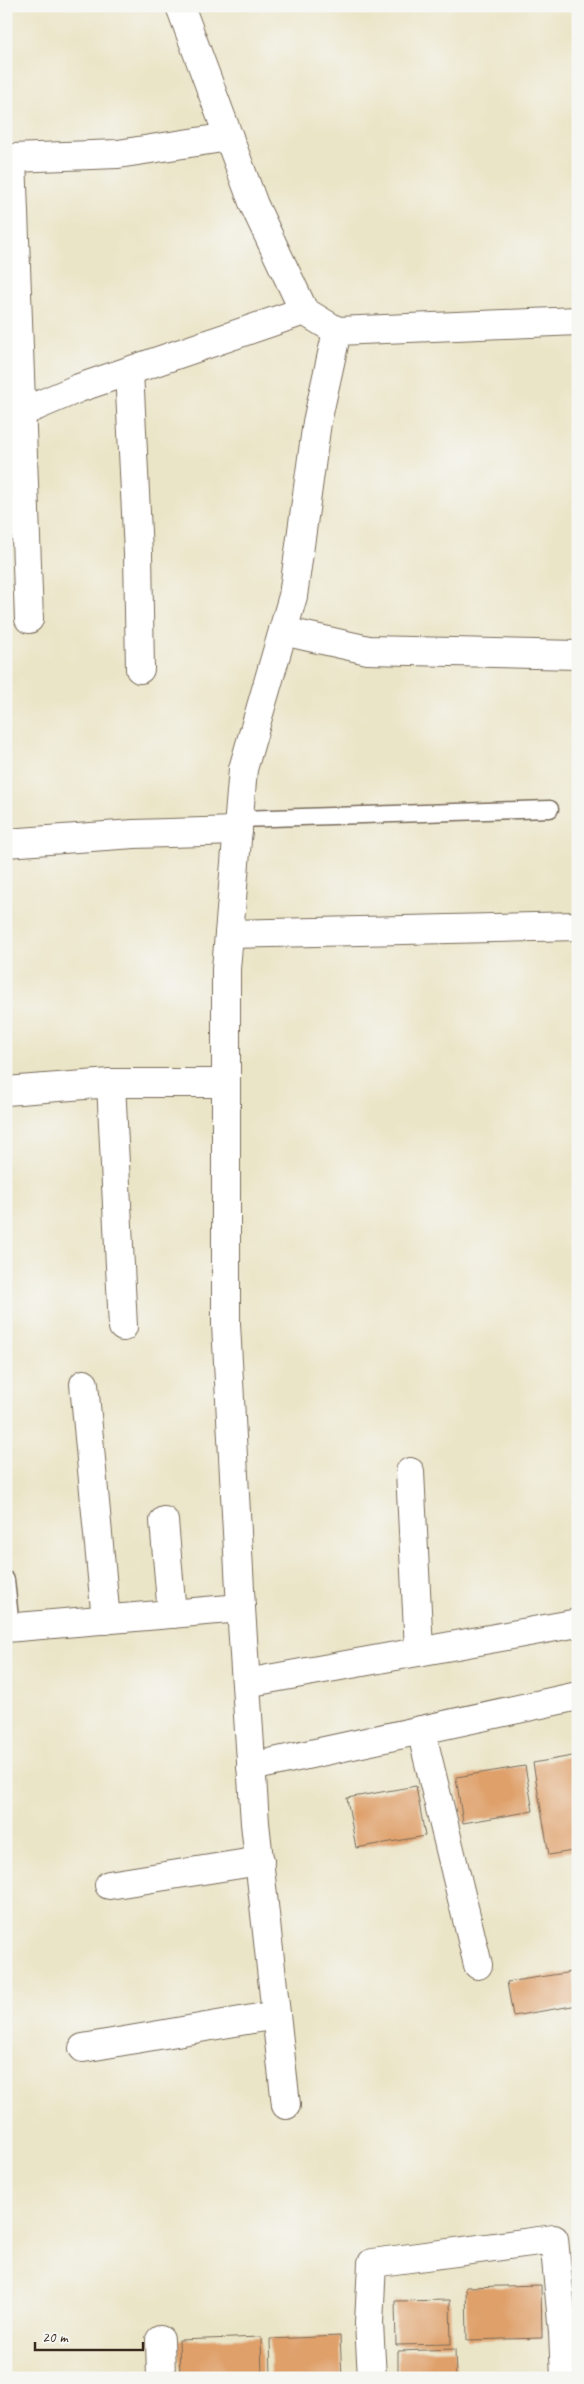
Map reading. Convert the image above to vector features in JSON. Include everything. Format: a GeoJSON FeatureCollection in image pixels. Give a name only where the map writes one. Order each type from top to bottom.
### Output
{"type":"FeatureCollection","features":[{"type":"Feature","properties":{"kind":"street"},"geometry":{"type":"LineString","coordinates":[[180,6],[254,205],[304,312],[337,331],[578,321]]}},
{"type":"Feature","properties":{"kind":"street"},"geometry":{"type":"LineString","coordinates":[[29,619],[28,538],[14,416],[12,158],[118,154],[229,137]]}},
{"type":"Feature","properties":{"kind":"street"},"geometry":{"type":"LineString","coordinates":[[14,416],[79,388],[304,312]]}},
{"type":"Feature","properties":{"kind":"street"},"geometry":{"type":"LineString","coordinates":[[286,2105],[251,1767],[226,1324],[226,969],[243,769],[293,596],[317,422],[337,331]]}},
{"type":"Feature","properties":{"kind":"street"},"geometry":{"type":"LineString","coordinates":[[129,371],[138,553],[140,669]]}},
{"type":"Feature","properties":{"kind":"street"},"geometry":{"type":"LineString","coordinates":[[282,631],[368,650],[578,655]]}},
{"type":"Feature","properties":{"kind":"street"},"geometry":{"type":"LineString","coordinates":[[6,843],[238,825]]}},
{"type":"Feature","properties":{"kind":"street"},"geometry":{"type":"LineString","coordinates":[[229,934],[578,926]]}},
{"type":"Feature","properties":{"kind":"street"},"geometry":{"type":"LineString","coordinates":[[6,1091],[111,1083],[226,1083]]}},
{"type":"Feature","properties":{"kind":"street"},"geometry":{"type":"LineString","coordinates":[[111,1083],[123,1326]]}},
{"type":"Feature","properties":{"kind":"street"},"geometry":{"type":"LineString","coordinates":[[84,1384],[106,1620]]}},
{"type":"Feature","properties":{"kind":"street"},"geometry":{"type":"LineString","coordinates":[[410,1472],[418,1650]]}},
{"type":"Feature","properties":{"kind":"street"},"geometry":{"type":"LineString","coordinates":[[164,1521],[172,1614]]}},
{"type":"Feature","properties":{"kind":"street"},"geometry":{"type":"LineString","coordinates":[[9,1628],[241,1608]]}},
{"type":"Feature","properties":{"kind":"street"},"geometry":{"type":"LineString","coordinates":[[246,1683],[418,1650],[578,1623]]}},
{"type":"Feature","properties":{"kind":"street"},"geometry":{"type":"LineString","coordinates":[[251,1767],[578,1696]]}},
{"type":"Feature","properties":{"kind":"street"},"geometry":{"type":"LineString","coordinates":[[421,1730],[478,1964]]}},
{"type":"Feature","properties":{"kind":"street"},"geometry":{"type":"LineString","coordinates":[[109,1885],[260,1861]]}},
{"type":"Feature","properties":{"kind":"street"},"geometry":{"type":"LineString","coordinates":[[83,2048],[276,2014]]}},
{"type":"Feature","properties":{"kind":"street"},"geometry":{"type":"LineString","coordinates":[[372,2378],[369,2323],[372,2263],[554,2239],[563,2332],[565,2378]]}},
{"type":"Feature","properties":{"kind":"street"},"geometry":{"type":"LineString","coordinates":[[160,2340],[161,2378]]}},
{"type":"Feature","properties":{"kind":"lane"},"geometry":{"type":"LineString","coordinates":[[238,825],[550,810]]}},
{"type":"Feature","properties":{"kind":"lane"},"geometry":{"type":"LineString","coordinates":[[6,1580],[9,1628]]}},
{"type":"Feature","properties":{"kind":"building"},"geometry":{"type":"Polygon","coordinates":[[[578,1755],[578,1850],[549,1855],[533,1763],[578,1755]]]}},
{"type":"Feature","properties":{"kind":"building"},"geometry":{"type":"Polygon","coordinates":[[[525,1766],[533,1811],[463,1823],[456,1777],[525,1766]]]}},
{"type":"Feature","properties":{"kind":"building"},"geometry":{"type":"Polygon","coordinates":[[[416,1786],[425,1836],[356,1848],[347,1798],[416,1786]]]}},
{"type":"Feature","properties":{"kind":"building"},"geometry":{"type":"Polygon","coordinates":[[[572,1972],[578,2005],[513,2016],[507,1982],[572,1972]]]}},
{"type":"Feature","properties":{"kind":"building"},"geometry":{"type":"Polygon","coordinates":[[[541,2285],[542,2338],[467,2340],[466,2287],[541,2285]]]}},
{"type":"Feature","properties":{"kind":"building"},"geometry":{"type":"Polygon","coordinates":[[[450,2300],[451,2344],[396,2345],[395,2301],[450,2300]]]}},
{"type":"Feature","properties":{"kind":"building"},"geometry":{"type":"Polygon","coordinates":[[[340,2336],[342,2378],[271,2378],[270,2339],[340,2336]]]}},
{"type":"Feature","properties":{"kind":"building"},"geometry":{"type":"Polygon","coordinates":[[[261,2337],[262,2378],[180,2378],[179,2340],[261,2337]]]}},
{"type":"Feature","properties":{"kind":"building"},"geometry":{"type":"Polygon","coordinates":[[[455,2349],[456,2378],[398,2378],[398,2351],[455,2349]]]}}]}
